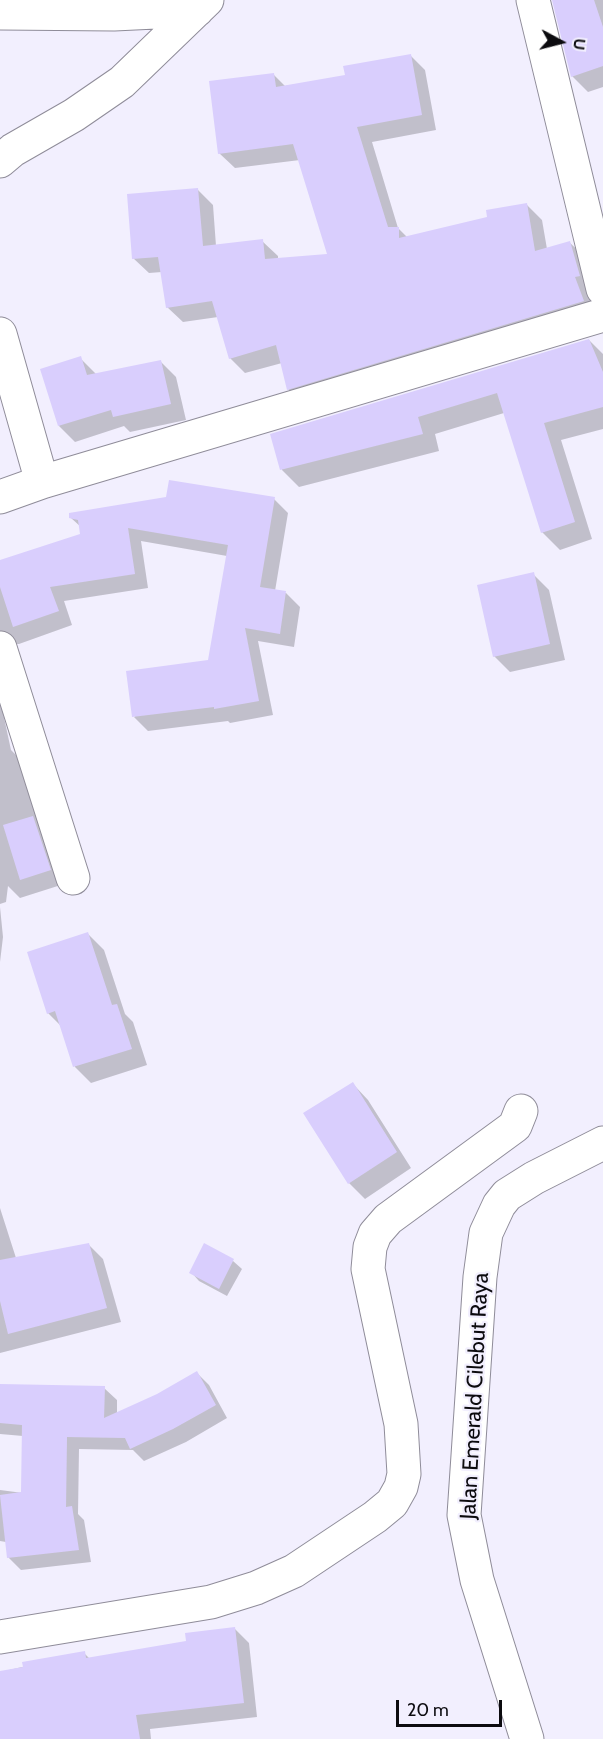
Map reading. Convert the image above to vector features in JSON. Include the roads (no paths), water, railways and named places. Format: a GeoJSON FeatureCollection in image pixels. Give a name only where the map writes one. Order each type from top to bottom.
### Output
{"type":"FeatureCollection","features":[{"type":"Feature","properties":{"kind":"street"},"geometry":{"type":"LineString","coordinates":[[533,0],[603,289]]}},
{"type":"Feature","properties":{"kind":"street"},"geometry":{"type":"LineString","coordinates":[[0,13],[114,14],[202,5]]}},
{"type":"Feature","properties":{"kind":"street"},"geometry":{"type":"LineString","coordinates":[[0,161],[13,150],[74,116],[122,82],[202,5]]}},
{"type":"Feature","properties":{"kind":"street"},"geometry":{"type":"LineString","coordinates":[[0,497],[42,482],[603,315]]}},
{"type":"Feature","properties":{"kind":"street"},"geometry":{"type":"LineString","coordinates":[[0,334],[42,482]]}},
{"type":"Feature","properties":{"kind":"street"},"geometry":{"type":"LineString","coordinates":[[0,648],[73,878]]}},
{"type":"Feature","properties":{"kind":"street"},"geometry":{"type":"LineString","coordinates":[[0,1637],[210,1602],[256,1588],[294,1571],[375,1517],[392,1503],[401,1487],[404,1474],[401,1424],[368,1269],[370,1247],[375,1234],[388,1219],[515,1126],[521,1111]]}},
{"type":"Feature","properties":{"kind":"street","name":"Jalan Emerald Cilebut Raya"},"geometry":{"type":"LineString","coordinates":[[527,1739],[477,1580],[464,1515],[480,1277],[486,1233],[499,1205],[507,1195],[534,1178],[603,1143]]}}]}
